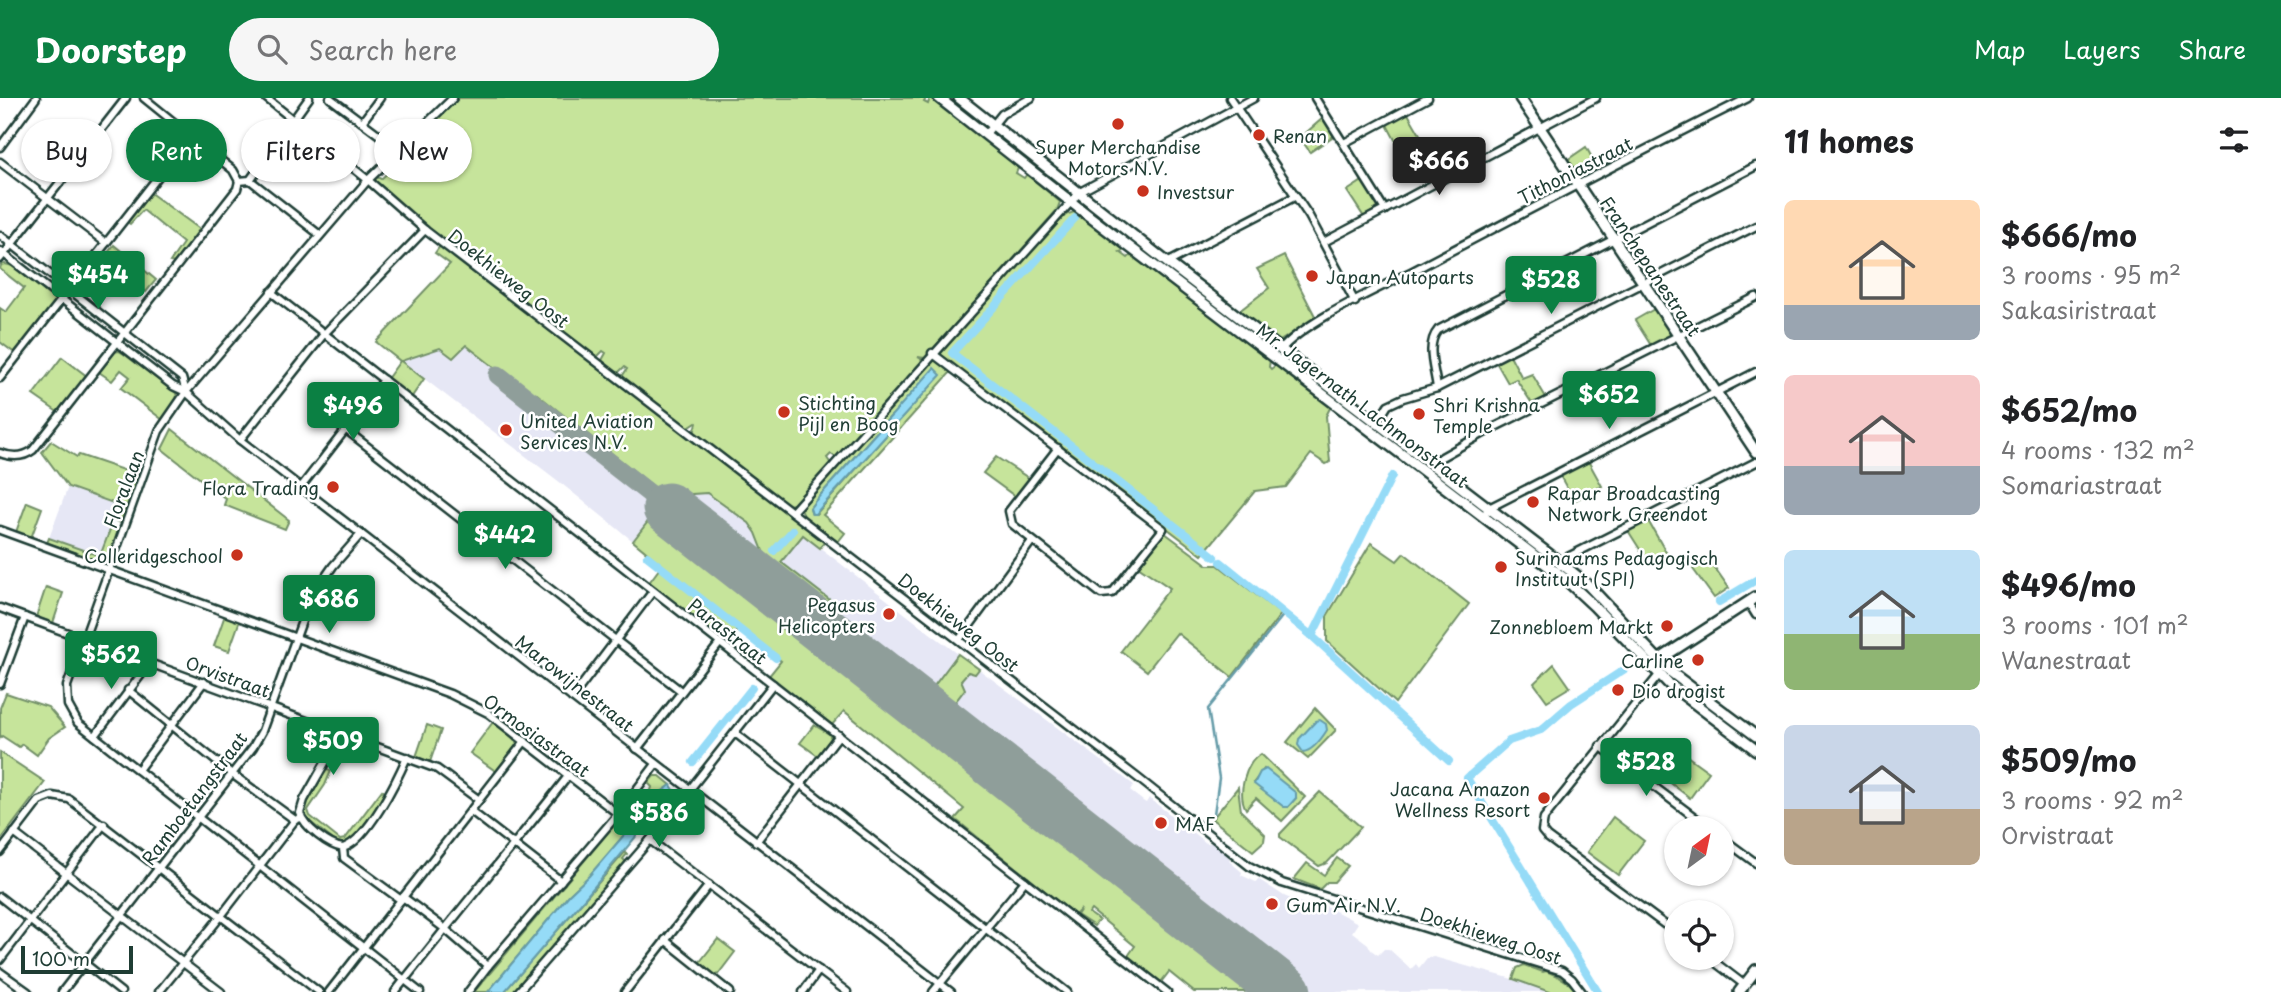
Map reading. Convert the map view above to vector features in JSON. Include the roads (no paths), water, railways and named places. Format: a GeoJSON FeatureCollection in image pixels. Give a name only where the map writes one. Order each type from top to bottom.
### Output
{"type":"FeatureCollection","features":[{"type":"Feature","properties":{"kind":"main road","name":"Mr. Jagernath Lachmonstraat"},"geometry":{"type":"LineString","coordinates":[[939,98],[1161,271],[1377,422],[1489,508],[1559,568],[1658,675],[1756,750]]}},
{"type":"Feature","properties":{"kind":"main road","name":"Mr. Jagernath Lachmonstraat"},"geometry":{"type":"LineString","coordinates":[[959,98],[1080,192],[1371,430],[1483,516],[1588,585],[1657,661],[1756,736]]}},
{"type":"Feature","properties":{"kind":"main road","name":"Franchepanestraat"},"geometry":{"type":"LineString","coordinates":[[1520,98],[1756,452]]}},
{"type":"Feature","properties":{"kind":"main road"},"geometry":{"type":"LineString","coordinates":[[1657,661],[1752,599]]}},
{"type":"Feature","properties":{"kind":"main road"},"geometry":{"type":"LineString","coordinates":[[1742,988],[1756,970]]}},
{"type":"Feature","properties":{"kind":"street"},"geometry":{"type":"LineString","coordinates":[[1,142],[36,98]]}},
{"type":"Feature","properties":{"kind":"street"},"geometry":{"type":"LineString","coordinates":[[126,98],[48,200],[1,255],[173,386],[186,392]]}},
{"type":"Feature","properties":{"kind":"street"},"geometry":{"type":"LineString","coordinates":[[144,98],[169,119]]}},
{"type":"Feature","properties":{"kind":"street","name":"Doekhieweg Oost"},"geometry":{"type":"LineString","coordinates":[[267,98],[293,119]]}},
{"type":"Feature","properties":{"kind":"street"},"geometry":{"type":"LineString","coordinates":[[293,119],[309,98]]}},
{"type":"Feature","properties":{"kind":"street"},"geometry":{"type":"LineString","coordinates":[[330,98],[374,131]]}},
{"type":"Feature","properties":{"kind":"street"},"geometry":{"type":"LineString","coordinates":[[362,122],[380,98]]}},
{"type":"Feature","properties":{"kind":"street","name":"Floralaan"},"geometry":{"type":"LineString","coordinates":[[430,119],[453,98]]}},
{"type":"Feature","properties":{"kind":"street"},"geometry":{"type":"LineString","coordinates":[[985,135],[1002,114],[1031,98]]}},
{"type":"Feature","properties":{"kind":"street"},"geometry":{"type":"LineString","coordinates":[[1230,98],[1324,242],[1354,302]]}},
{"type":"Feature","properties":{"kind":"street"},"geometry":{"type":"LineString","coordinates":[[792,512],[932,353],[1080,192],[1254,98]]}},
{"type":"Feature","properties":{"kind":"street"},"geometry":{"type":"LineString","coordinates":[[1315,98],[1385,210]]}},
{"type":"Feature","properties":{"kind":"street"},"geometry":{"type":"LineString","coordinates":[[1344,142],[1428,98]]}},
{"type":"Feature","properties":{"kind":"street"},"geometry":{"type":"LineString","coordinates":[[1324,242],[1595,98]]}},
{"type":"Feature","properties":{"kind":"street","name":"Tithoniastraat"},"geometry":{"type":"LineString","coordinates":[[1278,353],[1291,337],[1354,302],[1748,98]]}},
{"type":"Feature","properties":{"kind":"street"},"geometry":{"type":"LineString","coordinates":[[0,162],[106,243]]}},
{"type":"Feature","properties":{"kind":"street"},"geometry":{"type":"LineString","coordinates":[[0,453],[24,456],[33,450],[118,343],[237,189],[239,181],[227,165]]}},
{"type":"Feature","properties":{"kind":"street"},"geometry":{"type":"LineString","coordinates":[[1437,388],[1431,344],[1432,337],[1438,330],[1756,166]]}},
{"type":"Feature","properties":{"kind":"street","name":"Doekhieweg Oost"},"geometry":{"type":"LineString","coordinates":[[360,173],[425,230],[960,640],[1249,866],[1267,877],[1562,971],[1582,992]]}},
{"type":"Feature","properties":{"kind":"street","name":"Floralaan"},"geometry":{"type":"LineString","coordinates":[[374,175],[186,392],[159,431],[107,569],[67,686],[66,697],[71,713],[78,723],[420,992]]}},
{"type":"Feature","properties":{"kind":"street"},"geometry":{"type":"LineString","coordinates":[[0,378],[154,182]]}},
{"type":"Feature","properties":{"kind":"street"},"geometry":{"type":"LineString","coordinates":[[253,182],[320,235]]}},
{"type":"Feature","properties":{"kind":"street"},"geometry":{"type":"LineString","coordinates":[[1161,271],[1168,263],[1296,196]]}},
{"type":"Feature","properties":{"kind":"street"},"geometry":{"type":"LineString","coordinates":[[1371,430],[1388,405],[1437,388],[1756,226]]}},
{"type":"Feature","properties":{"kind":"street"},"geometry":{"type":"LineString","coordinates":[[240,440],[324,334],[425,230]]}},
{"type":"Feature","properties":{"kind":"street"},"geometry":{"type":"LineString","coordinates":[[0,235],[182,378],[186,392]]}},
{"type":"Feature","properties":{"kind":"street","name":"Parastraat"},"geometry":{"type":"LineString","coordinates":[[271,292],[1167,992]]}},
{"type":"Feature","properties":{"kind":"street"},"geometry":{"type":"LineString","coordinates":[[1431,463],[1493,428],[1756,297]]}},
{"type":"Feature","properties":{"kind":"street"},"geometry":{"type":"LineString","coordinates":[[932,353],[1058,448],[1163,529],[1112,593],[1107,595],[1101,594],[1012,524],[1009,511],[1058,448]]}},
{"type":"Feature","properties":{"kind":"street"},"geometry":{"type":"LineString","coordinates":[[1483,516],[1489,508],[1756,372]]}},
{"type":"Feature","properties":{"kind":"street"},"geometry":{"type":"LineString","coordinates":[[300,487],[384,380]]}},
{"type":"Feature","properties":{"kind":"street","name":"Marowijnestraat"},"geometry":{"type":"LineString","coordinates":[[186,392],[240,440],[951,992]]}},
{"type":"Feature","properties":{"kind":"street"},"geometry":{"type":"LineString","coordinates":[[345,429],[681,691]]}},
{"type":"Feature","properties":{"kind":"street"},"geometry":{"type":"LineString","coordinates":[[1559,568],[1568,557],[1756,462]]}},
{"type":"Feature","properties":{"kind":"street","name":"Ormosiastraat"},"geometry":{"type":"LineString","coordinates":[[0,530],[450,694],[488,713],[618,814]]}},
{"type":"Feature","properties":{"kind":"street","name":"Ramboetangstraat"},"geometry":{"type":"LineString","coordinates":[[61,992],[253,747],[310,599],[360,534]]}},
{"type":"Feature","properties":{"kind":"street"},"geometry":{"type":"LineString","coordinates":[[960,640],[1032,541]]}},
{"type":"Feature","properties":{"kind":"street"},"geometry":{"type":"LineString","coordinates":[[572,698],[653,591]]}},
{"type":"Feature","properties":{"kind":"street"},"geometry":{"type":"LineString","coordinates":[[1752,599],[1756,615]]}},
{"type":"Feature","properties":{"kind":"street","name":"Orvistraat"},"geometry":{"type":"LineString","coordinates":[[0,608],[437,769],[479,800]]}},
{"type":"Feature","properties":{"kind":"street"},"geometry":{"type":"LineString","coordinates":[[0,684],[25,617]]}},
{"type":"Feature","properties":{"kind":"street"},"geometry":{"type":"LineString","coordinates":[[637,750],[720,643]]}},
{"type":"Feature","properties":{"kind":"street"},"geometry":{"type":"LineString","coordinates":[[95,736],[150,663]]}},
{"type":"Feature","properties":{"kind":"street"},"geometry":{"type":"LineString","coordinates":[[1658,675],[1544,818],[1542,831],[1664,924]]}},
{"type":"Feature","properties":{"kind":"street"},"geometry":{"type":"LineString","coordinates":[[138,770],[204,682]]}},
{"type":"Feature","properties":{"kind":"street"},"geometry":{"type":"LineString","coordinates":[[518,992],[650,840],[773,684]]}},
{"type":"Feature","properties":{"kind":"street"},"geometry":{"type":"LineString","coordinates":[[128,690],[232,774],[334,845],[344,848],[360,836],[390,795],[407,757]]}},
{"type":"Feature","properties":{"kind":"street"},"geometry":{"type":"LineString","coordinates":[[159,992],[298,819],[304,800],[342,733]]}},
{"type":"Feature","properties":{"kind":"street"},"geometry":{"type":"LineString","coordinates":[[735,733],[1067,992]]}},
{"type":"Feature","properties":{"kind":"street"},"geometry":{"type":"LineString","coordinates":[[756,842],[839,735]]}},
{"type":"Feature","properties":{"kind":"street"},"geometry":{"type":"LineString","coordinates":[[329,992],[524,741]]}},
{"type":"Feature","properties":{"kind":"street"},"geometry":{"type":"LineString","coordinates":[[1600,747],[1693,816]]}},
{"type":"Feature","properties":{"kind":"street"},"geometry":{"type":"LineString","coordinates":[[468,992],[488,965],[618,814],[656,764]]}},
{"type":"Feature","properties":{"kind":"street"},"geometry":{"type":"LineString","coordinates":[[396,992],[444,928],[569,775]]}},
{"type":"Feature","properties":{"kind":"street"},"geometry":{"type":"LineString","coordinates":[[0,852],[38,801],[52,796],[69,799],[319,992]]}},
{"type":"Feature","properties":{"kind":"street"},"geometry":{"type":"LineString","coordinates":[[471,811],[561,881]]}},
{"type":"Feature","properties":{"kind":"street"},"geometry":{"type":"LineString","coordinates":[[0,960],[104,824]]}},
{"type":"Feature","properties":{"kind":"street"},"geometry":{"type":"LineString","coordinates":[[15,833],[221,992]]}},
{"type":"Feature","properties":{"kind":"street"},"geometry":{"type":"LineString","coordinates":[[650,840],[847,992]]}},
{"type":"Feature","properties":{"kind":"street"},"geometry":{"type":"LineString","coordinates":[[1734,847],[1756,863]]}},
{"type":"Feature","properties":{"kind":"street"},"geometry":{"type":"LineString","coordinates":[[344,848],[344,858],[444,928],[488,965]]}},
{"type":"Feature","properties":{"kind":"street"},"geometry":{"type":"LineString","coordinates":[[933,992],[1025,881]]}},
{"type":"Feature","properties":{"kind":"street"},"geometry":{"type":"LineString","coordinates":[[625,992],[709,885]]}},
{"type":"Feature","properties":{"kind":"street"},"geometry":{"type":"LineString","coordinates":[[0,897],[121,992]]}},
{"type":"Feature","properties":{"kind":"street"},"geometry":{"type":"LineString","coordinates":[[665,940],[730,992]]}},
{"type":"Feature","properties":{"kind":"street"},"geometry":{"type":"LineString","coordinates":[[1722,970],[1742,988],[1754,990]]}},
{"type":"Feature","properties":{"kind":"street"},"geometry":{"type":"LineString","coordinates":[[803,992],[819,971]]}},
{"type":"Feature","properties":{"kind":"street"},"geometry":{"type":"LineString","coordinates":[[0,972],[28,992]]}},
{"type":"Feature","properties":{"kind":"street"},"geometry":{"type":"LineString","coordinates":[[714,992],[720,984]]}},
{"type":"Feature","properties":{"kind":"water"},"geometry":{"type":"Polygon","coordinates":[[[934,368],[941,375],[815,514],[812,514],[810,508],[816,500],[934,368]]]}},
{"type":"Feature","properties":{"kind":"water"},"geometry":{"type":"Polygon","coordinates":[[[1320,720],[1326,724],[1327,730],[1314,747],[1303,752],[1298,745],[1299,739],[1320,720]]]}},
{"type":"Feature","properties":{"kind":"water"},"geometry":{"type":"Polygon","coordinates":[[[1266,769],[1296,793],[1296,798],[1288,807],[1284,807],[1254,784],[1260,772],[1266,769]]]}},
{"type":"Feature","properties":{"kind":"water"},"geometry":{"type":"Polygon","coordinates":[[[671,785],[674,790],[504,992],[488,992],[569,895],[589,876],[660,793],[671,785]]]}},
{"type":"Feature","properties":{"kind":"waterway"},"geometry":{"type":"LineString","coordinates":[[1075,218],[952,353],[1215,557]]}},
{"type":"Feature","properties":{"kind":"waterway"},"geometry":{"type":"LineString","coordinates":[[1312,636],[1392,476]]}},
{"type":"Feature","properties":{"kind":"waterway"},"geometry":{"type":"LineString","coordinates":[[774,551],[793,530]]}},
{"type":"Feature","properties":{"kind":"waterway"},"geometry":{"type":"LineString","coordinates":[[647,556],[776,658]]}},
{"type":"Feature","properties":{"kind":"waterway"},"geometry":{"type":"LineString","coordinates":[[1221,562],[1312,636],[1449,761]]}},
{"type":"Feature","properties":{"kind":"waterway"},"geometry":{"type":"LineString","coordinates":[[1719,602],[1756,580]]}},
{"type":"Feature","properties":{"kind":"waterway"},"geometry":{"type":"LineString","coordinates":[[1214,814],[1219,778],[1208,709],[1285,613]]}},
{"type":"Feature","properties":{"kind":"waterway"},"geometry":{"type":"LineString","coordinates":[[1598,992],[1467,778],[1509,741],[1541,730],[1571,704],[1625,669]]}},
{"type":"Feature","properties":{"kind":"waterway"},"geometry":{"type":"LineString","coordinates":[[693,762],[752,688]]}},
{"type":"Feature","properties":{"kind":"place","name":"Super Merchandise Motors N.V."},"geometry":{"type":"Point","coordinates":[1118,124]}},
{"type":"Feature","properties":{"kind":"place","name":"Renan"},"geometry":{"type":"Point","coordinates":[1259,135]}},
{"type":"Feature","properties":{"kind":"place","name":"Investsur"},"geometry":{"type":"Point","coordinates":[1143,191]}},
{"type":"Feature","properties":{"kind":"place","name":"Japan Autoparts"},"geometry":{"type":"Point","coordinates":[1312,276]}},
{"type":"Feature","properties":{"kind":"place","name":"Stichting Pijl en Boog"},"geometry":{"type":"Point","coordinates":[784,412]}},
{"type":"Feature","properties":{"kind":"place","name":"Shri Krishna Temple"},"geometry":{"type":"Point","coordinates":[1419,414]}},
{"type":"Feature","properties":{"kind":"place","name":"United Aviation Services N.V."},"geometry":{"type":"Point","coordinates":[506,430]}},
{"type":"Feature","properties":{"kind":"place","name":"Flora Trading"},"geometry":{"type":"Point","coordinates":[333,487]}},
{"type":"Feature","properties":{"kind":"place","name":"Rapar Broadcasting Network Greendot"},"geometry":{"type":"Point","coordinates":[1533,502]}},
{"type":"Feature","properties":{"kind":"place","name":"Colleridgeschool"},"geometry":{"type":"Point","coordinates":[237,555]}},
{"type":"Feature","properties":{"kind":"place","name":"Surinaams Pedagogisch Instituut (SPI)"},"geometry":{"type":"Point","coordinates":[1501,567]}},
{"type":"Feature","properties":{"kind":"place","name":"Pegasus Helicopters"},"geometry":{"type":"Point","coordinates":[889,614]}},
{"type":"Feature","properties":{"kind":"place","name":"Zonnebloem Markt"},"geometry":{"type":"Point","coordinates":[1667,626]}},
{"type":"Feature","properties":{"kind":"place","name":"Carline"},"geometry":{"type":"Point","coordinates":[1698,660]}},
{"type":"Feature","properties":{"kind":"place","name":"Dio drogist"},"geometry":{"type":"Point","coordinates":[1618,690]}},
{"type":"Feature","properties":{"kind":"place","name":"Jacana Amazon Wellness Resort"},"geometry":{"type":"Point","coordinates":[1544,798]}},
{"type":"Feature","properties":{"kind":"place","name":"MAF"},"geometry":{"type":"Point","coordinates":[1161,823]}},
{"type":"Feature","properties":{"kind":"place","name":"Gum Air N.V."},"geometry":{"type":"Point","coordinates":[1272,904]}}]}
